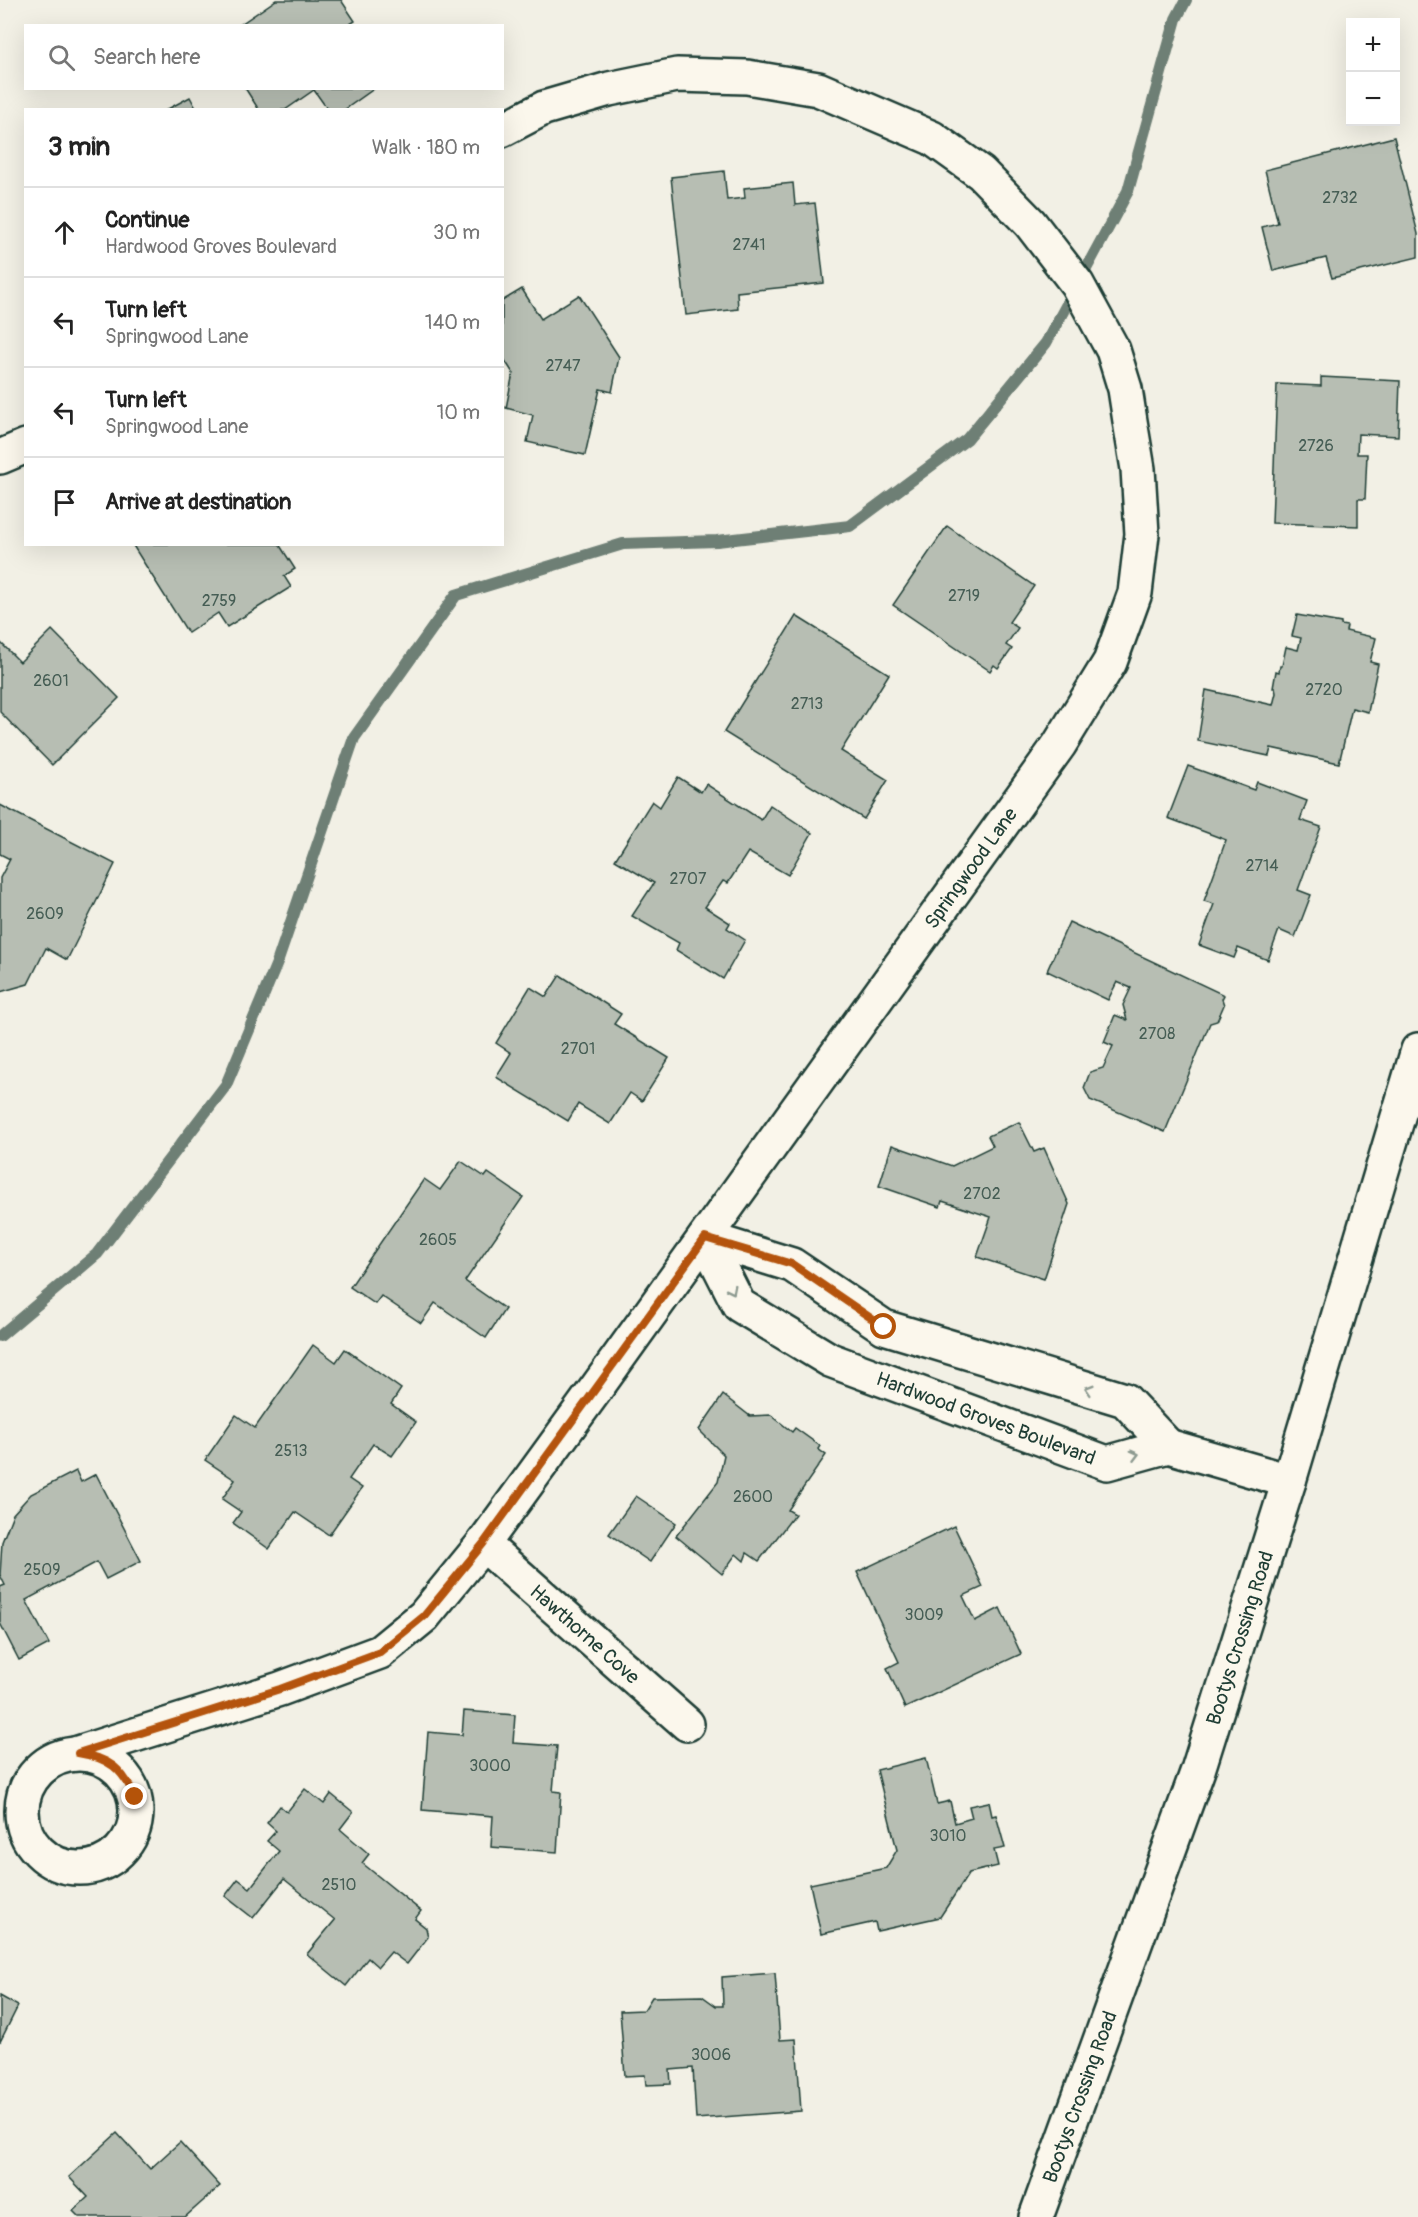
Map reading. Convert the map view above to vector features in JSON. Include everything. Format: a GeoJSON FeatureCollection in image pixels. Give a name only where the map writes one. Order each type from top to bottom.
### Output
{"type":"FeatureCollection","features":[{"type":"Feature","properties":{"kind":"street","name":"Springwood Lane"},"geometry":{"type":"LineString","coordinates":[[78,1753],[280,1689],[380,1652],[424,1616],[483,1544],[1059,745],[1110,662],[1135,593],[1142,534],[1136,460],[1125,390],[1113,350],[1077,284],[1030,223],[981,173],[932,138],[818,88],[747,77],[677,75],[609,88],[544,108],[504,129]]}},
{"type":"Feature","properties":{"kind":"street"},"geometry":{"type":"LineString","coordinates":[[0,458],[24,447]]}},
{"type":"Feature","properties":{"kind":"street","name":"Bootys Crossing Road"},"geometry":{"type":"LineString","coordinates":[[1035,2217],[1198,1770],[1289,1481],[1418,1050]]}},
{"type":"Feature","properties":{"kind":"street","name":"Hardwood Groves Boulevard"},"geometry":{"type":"LineString","coordinates":[[705,1238],[739,1305],[830,1360],[1107,1463],[1168,1446]]}},
{"type":"Feature","properties":{"kind":"street"},"geometry":{"type":"LineString","coordinates":[[705,1238],[792,1264],[884,1327],[1125,1400],[1168,1446],[1289,1481]]}},
{"type":"Feature","properties":{"kind":"street","name":"Hawthorne Cove"},"geometry":{"type":"LineString","coordinates":[[483,1544],[687,1724]]}},
{"type":"Feature","properties":{"kind":"building"},"geometry":{"type":"Polygon","coordinates":[[[276,0],[341,0],[355,21],[350,24],[241,24],[276,0]]]}},
{"type":"Feature","properties":{"kind":"building"},"geometry":{"type":"Polygon","coordinates":[[[246,90],[314,90],[288,108],[258,108],[246,90]]]}},
{"type":"Feature","properties":{"kind":"building"},"geometry":{"type":"Polygon","coordinates":[[[314,90],[372,90],[347,108],[327,108],[314,90]]]}},
{"type":"Feature","properties":{"kind":"building"},"geometry":{"type":"Polygon","coordinates":[[[190,97],[196,108],[170,108],[190,97]]]}},
{"type":"Feature","properties":{"kind":"building"},"geometry":{"type":"Polygon","coordinates":[[[1394,137],[1418,234],[1418,257],[1332,278],[1326,258],[1273,271],[1262,227],[1278,223],[1265,170],[1394,137]]]}},
{"type":"Feature","properties":{"kind":"building"},"geometry":{"type":"Polygon","coordinates":[[[724,171],[727,200],[745,198],[744,188],[793,183],[795,205],[815,203],[824,283],[737,292],[738,309],[686,315],[671,177],[724,171]]]}},
{"type":"Feature","properties":{"kind":"building"},"geometry":{"type":"Polygon","coordinates":[[[522,289],[541,319],[579,295],[619,357],[612,392],[600,389],[585,455],[527,442],[533,415],[506,408],[513,373],[504,359],[504,300],[522,289]]]}},
{"type":"Feature","properties":{"kind":"building"},"geometry":{"type":"Polygon","coordinates":[[[1321,377],[1400,381],[1398,436],[1358,434],[1357,454],[1367,454],[1365,499],[1358,499],[1358,526],[1272,523],[1277,384],[1321,386],[1321,377]]]}},
{"type":"Feature","properties":{"kind":"building"},"geometry":{"type":"Polygon","coordinates":[[[947,526],[1034,586],[1009,622],[1018,628],[1006,645],[1012,649],[998,668],[994,665],[990,671],[893,605],[947,526]]]}},
{"type":"Feature","properties":{"kind":"building"},"geometry":{"type":"Polygon","coordinates":[[[133,546],[280,546],[295,569],[284,576],[291,587],[227,627],[218,613],[188,633],[133,546]]]}},
{"type":"Feature","properties":{"kind":"building"},"geometry":{"type":"Polygon","coordinates":[[[1297,615],[1341,623],[1347,626],[1346,631],[1376,638],[1370,662],[1378,664],[1368,712],[1352,708],[1339,763],[1271,748],[1269,756],[1198,741],[1206,690],[1273,705],[1276,693],[1273,688],[1276,671],[1279,672],[1282,666],[1286,647],[1298,650],[1301,638],[1292,636],[1297,615]]]}},
{"type":"Feature","properties":{"kind":"building"},"geometry":{"type":"Polygon","coordinates":[[[796,616],[889,674],[841,751],[888,780],[864,819],[724,732],[796,616]]]}},
{"type":"Feature","properties":{"kind":"building"},"geometry":{"type":"Polygon","coordinates":[[[52,630],[119,698],[52,765],[0,712],[0,642],[20,662],[52,630]]]}},
{"type":"Feature","properties":{"kind":"building"},"geometry":{"type":"Polygon","coordinates":[[[1188,766],[1254,790],[1257,782],[1307,801],[1300,820],[1321,827],[1298,890],[1311,895],[1295,937],[1279,930],[1268,960],[1238,948],[1234,958],[1199,945],[1214,904],[1204,901],[1226,840],[1168,818],[1188,766]]]}},
{"type":"Feature","properties":{"kind":"building"},"geometry":{"type":"Polygon","coordinates":[[[678,777],[701,792],[706,784],[761,820],[770,805],[812,833],[788,875],[748,852],[728,883],[723,881],[705,907],[730,923],[727,928],[745,940],[723,979],[676,950],[679,943],[632,916],[654,883],[615,860],[652,801],[660,807],[678,777]]]}},
{"type":"Feature","properties":{"kind":"building"},"geometry":{"type":"Polygon","coordinates":[[[0,805],[115,864],[67,960],[46,948],[28,984],[0,992],[0,878],[10,859],[0,854],[0,805]]]}},
{"type":"Feature","properties":{"kind":"building"},"geometry":{"type":"Polygon","coordinates":[[[1069,922],[1224,995],[1222,999],[1224,1005],[1217,1021],[1210,1023],[1165,1132],[1090,1100],[1084,1088],[1090,1072],[1103,1068],[1113,1046],[1104,1042],[1115,1015],[1127,1020],[1123,1005],[1131,988],[1117,982],[1108,1000],[1047,971],[1069,922]]]}},
{"type":"Feature","properties":{"kind":"building"},"geometry":{"type":"Polygon","coordinates":[[[560,975],[621,1014],[614,1024],[669,1058],[642,1101],[630,1093],[610,1124],[578,1104],[568,1121],[496,1077],[511,1053],[496,1043],[530,987],[546,997],[560,975]]]}},
{"type":"Feature","properties":{"kind":"building"},"geometry":{"type":"Polygon","coordinates":[[[1019,1122],[1034,1152],[1044,1148],[1069,1204],[1044,1279],[977,1257],[991,1217],[942,1201],[940,1207],[879,1186],[892,1145],[952,1166],[993,1146],[988,1136],[1019,1122]]]}},
{"type":"Feature","properties":{"kind":"building"},"geometry":{"type":"Polygon","coordinates":[[[461,1161],[485,1177],[488,1173],[523,1197],[465,1281],[505,1309],[486,1338],[435,1303],[421,1323],[381,1296],[375,1304],[350,1287],[424,1179],[440,1190],[461,1161]]]}},
{"type":"Feature","properties":{"kind":"building"},"geometry":{"type":"Polygon","coordinates":[[[313,1345],[336,1362],[345,1349],[401,1389],[391,1404],[416,1422],[392,1456],[373,1444],[349,1479],[362,1488],[329,1535],[295,1512],[269,1549],[233,1523],[241,1512],[222,1499],[235,1480],[205,1460],[236,1415],[255,1428],[313,1345]]]}},
{"type":"Feature","properties":{"kind":"building"},"geometry":{"type":"Polygon","coordinates":[[[723,1395],[750,1416],[771,1415],[792,1432],[795,1428],[820,1446],[818,1449],[826,1455],[788,1510],[795,1514],[759,1561],[747,1553],[744,1561],[736,1554],[722,1574],[676,1536],[718,1482],[724,1455],[699,1430],[723,1395]]]}},
{"type":"Feature","properties":{"kind":"building"},"geometry":{"type":"Polygon","coordinates":[[[76,1471],[81,1482],[96,1474],[141,1561],[106,1579],[97,1562],[26,1600],[49,1644],[19,1660],[0,1623],[0,1587],[5,1585],[0,1575],[2,1542],[13,1514],[31,1494],[76,1471]]]}},
{"type":"Feature","properties":{"kind":"building"},"geometry":{"type":"Polygon","coordinates":[[[636,1496],[676,1523],[650,1562],[609,1534],[636,1496]]]}},
{"type":"Feature","properties":{"kind":"building"},"geometry":{"type":"Polygon","coordinates":[[[954,1526],[983,1587],[963,1596],[975,1621],[1000,1608],[1021,1654],[905,1708],[887,1668],[899,1662],[857,1572],[954,1526]]]}},
{"type":"Feature","properties":{"kind":"building"},"geometry":{"type":"Polygon","coordinates":[[[464,1711],[515,1715],[513,1743],[557,1746],[553,1791],[561,1792],[557,1852],[491,1847],[493,1816],[422,1810],[428,1732],[462,1735],[464,1711]]]}},
{"type":"Feature","properties":{"kind":"building"},"geometry":{"type":"Polygon","coordinates":[[[926,1758],[937,1804],[950,1801],[955,1823],[972,1818],[969,1806],[989,1802],[992,1816],[996,1815],[1005,1848],[994,1850],[998,1866],[969,1873],[940,1917],[877,1931],[875,1922],[821,1934],[810,1884],[886,1868],[897,1850],[877,1770],[926,1758]]]}},
{"type":"Feature","properties":{"kind":"building"},"geometry":{"type":"Polygon","coordinates":[[[305,1789],[324,1804],[331,1794],[353,1812],[340,1829],[369,1854],[362,1863],[421,1911],[415,1919],[426,1928],[428,1937],[407,1964],[391,1952],[378,1967],[368,1958],[346,1986],[307,1954],[335,1920],[284,1879],[253,1918],[225,1896],[238,1879],[250,1888],[279,1851],[267,1841],[276,1831],[267,1823],[280,1806],[287,1812],[305,1789]]]}},
{"type":"Feature","properties":{"kind":"building"},"geometry":{"type":"Polygon","coordinates":[[[775,1973],[780,2040],[796,2039],[801,2111],[696,2119],[693,2068],[670,2070],[671,2084],[646,2085],[645,2075],[625,2076],[620,2011],[644,2010],[652,1997],[702,1996],[716,2006],[723,2006],[722,1977],[775,1973]]]}},
{"type":"Feature","properties":{"kind":"building"},"geometry":{"type":"Polygon","coordinates":[[[0,1996],[18,2006],[0,2042],[0,1996]]]}},
{"type":"Feature","properties":{"kind":"building"},"geometry":{"type":"Polygon","coordinates":[[[117,2133],[150,2169],[180,2142],[220,2186],[185,2217],[79,2217],[73,2211],[88,2197],[69,2177],[117,2133]]]}},
{"type":"Feature","properties":{"kind":"waterway"},"geometry":{"type":"LineString","coordinates":[[0,1336],[97,1254],[226,1085],[277,963],[354,738],[456,595],[623,544],[717,541],[850,526],[967,439],[1046,343],[1128,191],[1176,19],[1186,0]]}},
{"type":"Feature","properties":{"kind":"route"},"geometry":{"type":"LineString","coordinates":[[135,1797],[127,1779],[114,1766],[98,1756],[78,1753],[280,1689],[380,1652],[424,1616],[483,1544],[705,1238],[792,1264],[884,1327]]}}]}
